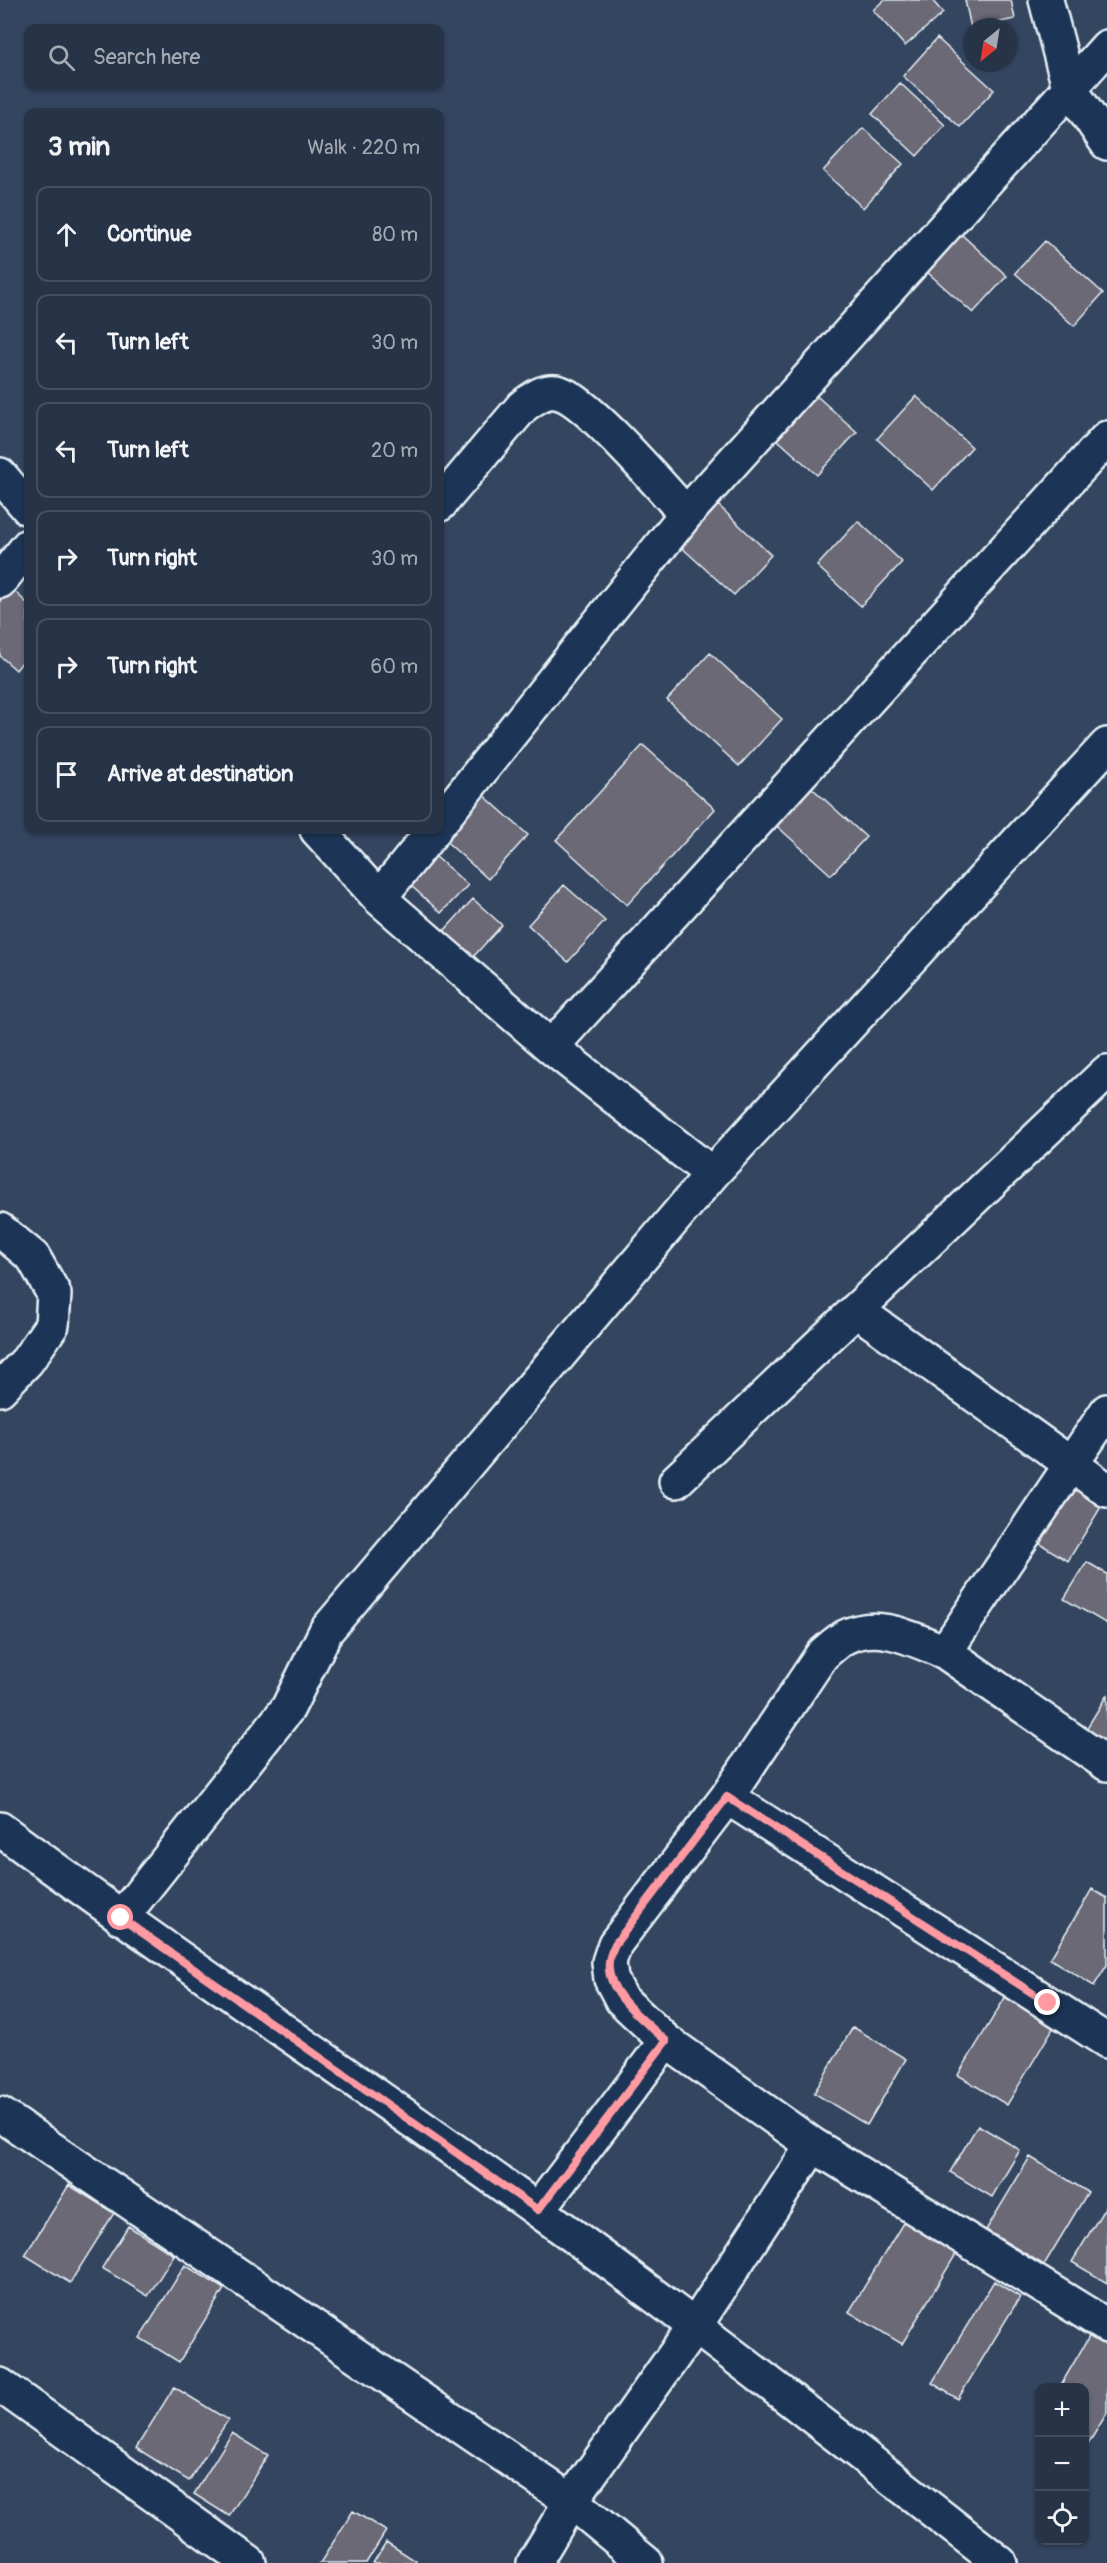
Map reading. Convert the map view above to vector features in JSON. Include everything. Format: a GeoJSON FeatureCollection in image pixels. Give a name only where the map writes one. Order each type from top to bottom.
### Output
{"type":"FeatureCollection","features":[{"type":"Feature","properties":{"kind":"street"},"geometry":{"type":"LineString","coordinates":[[1046,0],[1069,87],[1107,143]]}},
{"type":"Feature","properties":{"kind":"street"},"geometry":{"type":"LineString","coordinates":[[444,817],[686,514],[1107,47]]}},
{"type":"Feature","properties":{"kind":"street"},"geometry":{"type":"LineString","coordinates":[[444,499],[523,406],[541,393],[560,392],[585,407],[686,514]]}},
{"type":"Feature","properties":{"kind":"street"},"geometry":{"type":"LineString","coordinates":[[551,1047],[1107,438]]}},
{"type":"Feature","properties":{"kind":"street"},"geometry":{"type":"LineString","coordinates":[[0,475],[24,503]]}},
{"type":"Feature","properties":{"kind":"street"},"geometry":{"type":"LineString","coordinates":[[0,581],[24,551]]}},
{"type":"Feature","properties":{"kind":"street"},"geometry":{"type":"LineString","coordinates":[[121,1918],[288,1708],[326,1631],[712,1174],[1107,745]]}},
{"type":"Feature","properties":{"kind":"street"},"geometry":{"type":"LineString","coordinates":[[322,834],[379,898],[551,1047],[712,1174]]}},
{"type":"Feature","properties":{"kind":"street"},"geometry":{"type":"LineString","coordinates":[[379,898],[431,834]]}},
{"type":"Feature","properties":{"kind":"street"},"geometry":{"type":"LineString","coordinates":[[676,1481],[1107,1072]]}},
{"type":"Feature","properties":{"kind":"street"},"geometry":{"type":"LineString","coordinates":[[0,1230],[33,1257],[54,1294],[52,1325],[27,1361],[0,1389]]}},
{"type":"Feature","properties":{"kind":"street"},"geometry":{"type":"LineString","coordinates":[[856,1310],[1107,1490]]}},
{"type":"Feature","properties":{"kind":"street"},"geometry":{"type":"LineString","coordinates":[[945,1652],[1107,1411]]}},
{"type":"Feature","properties":{"kind":"street"},"geometry":{"type":"LineString","coordinates":[[1107,1764],[945,1652],[896,1632],[873,1629],[844,1637],[822,1655],[727,1797],[615,1944],[609,1962],[611,1979],[622,2000],[666,2041],[813,2145],[1107,2326]]}},
{"type":"Feature","properties":{"kind":"street"},"geometry":{"type":"LineString","coordinates":[[727,1797],[1107,2041]]}},
{"type":"Feature","properties":{"kind":"street"},"geometry":{"type":"LineString","coordinates":[[0,1829],[121,1918],[538,2210],[695,2326],[1000,2563]]}},
{"type":"Feature","properties":{"kind":"street"},"geometry":{"type":"LineString","coordinates":[[538,2210],[666,2041]]}},
{"type":"Feature","properties":{"kind":"street"},"geometry":{"type":"LineString","coordinates":[[0,2114],[571,2500],[645,2563]]}},
{"type":"Feature","properties":{"kind":"street"},"geometry":{"type":"LineString","coordinates":[[534,2563],[571,2500],[695,2326],[813,2145]]}},
{"type":"Feature","properties":{"kind":"street"},"geometry":{"type":"LineString","coordinates":[[0,2385],[249,2563]]}},
{"type":"Feature","properties":{"kind":"building"},"geometry":{"type":"Polygon","coordinates":[[[884,0],[932,0],[943,13],[905,46],[873,10],[884,0]]]}},
{"type":"Feature","properties":{"kind":"building"},"geometry":{"type":"Polygon","coordinates":[[[965,0],[1011,0],[1015,18],[969,18],[965,0]]]}},
{"type":"Feature","properties":{"kind":"building"},"geometry":{"type":"Polygon","coordinates":[[[937,38],[963,62],[963,72],[974,72],[994,90],[960,127],[903,76],[937,38]]]}},
{"type":"Feature","properties":{"kind":"building"},"geometry":{"type":"Polygon","coordinates":[[[900,83],[945,125],[917,156],[872,114],[900,83]]]}},
{"type":"Feature","properties":{"kind":"building"},"geometry":{"type":"Polygon","coordinates":[[[863,128],[903,164],[863,208],[823,171],[863,128]]]}},
{"type":"Feature","properties":{"kind":"building"},"geometry":{"type":"Polygon","coordinates":[[[951,225],[1007,276],[973,313],[917,263],[951,225]]]}},
{"type":"Feature","properties":{"kind":"building"},"geometry":{"type":"Polygon","coordinates":[[[1045,241],[1103,293],[1074,326],[1015,273],[1045,241]]]}},
{"type":"Feature","properties":{"kind":"building"},"geometry":{"type":"Polygon","coordinates":[[[810,390],[857,432],[817,475],[770,433],[810,390]]]}},
{"type":"Feature","properties":{"kind":"building"},"geometry":{"type":"Polygon","coordinates":[[[916,396],[972,447],[933,490],[877,439],[916,396]]]}},
{"type":"Feature","properties":{"kind":"building"},"geometry":{"type":"Polygon","coordinates":[[[718,505],[771,555],[734,595],[680,546],[718,505]]]}},
{"type":"Feature","properties":{"kind":"building"},"geometry":{"type":"Polygon","coordinates":[[[858,521],[902,562],[861,606],[817,566],[858,521]]]}},
{"type":"Feature","properties":{"kind":"building"},"geometry":{"type":"Polygon","coordinates":[[[11,588],[24,600],[24,660],[16,670],[0,656],[0,601],[11,588]]]}},
{"type":"Feature","properties":{"kind":"building"},"geometry":{"type":"Polygon","coordinates":[[[710,653],[782,719],[739,766],[667,700],[710,653]]]}},
{"type":"Feature","properties":{"kind":"building"},"geometry":{"type":"Polygon","coordinates":[[[643,745],[715,809],[627,905],[556,840],[643,745]]]}},
{"type":"Feature","properties":{"kind":"building"},"geometry":{"type":"Polygon","coordinates":[[[803,780],[866,837],[831,875],[768,818],[803,780]]]}},
{"type":"Feature","properties":{"kind":"building"},"geometry":{"type":"Polygon","coordinates":[[[480,792],[528,835],[488,879],[440,836],[480,792]]]}},
{"type":"Feature","properties":{"kind":"building"},"geometry":{"type":"Polygon","coordinates":[[[434,855],[468,885],[441,913],[408,883],[434,855]]]}},
{"type":"Feature","properties":{"kind":"building"},"geometry":{"type":"Polygon","coordinates":[[[564,885],[605,921],[568,962],[528,925],[564,885]]]}},
{"type":"Feature","properties":{"kind":"building"},"geometry":{"type":"Polygon","coordinates":[[[473,899],[502,925],[473,957],[444,931],[473,899]]]}},
{"type":"Feature","properties":{"kind":"building"},"geometry":{"type":"Polygon","coordinates":[[[1073,1475],[1107,1497],[1068,1561],[1034,1540],[1073,1475]]]}},
{"type":"Feature","properties":{"kind":"building"},"geometry":{"type":"Polygon","coordinates":[[[1087,1562],[1107,1574],[1107,1624],[1064,1599],[1087,1562]]]}},
{"type":"Feature","properties":{"kind":"building"},"geometry":{"type":"Polygon","coordinates":[[[1107,1695],[1107,1744],[1085,1731],[1107,1695]]]}},
{"type":"Feature","properties":{"kind":"building"},"geometry":{"type":"Polygon","coordinates":[[[1092,1889],[1107,1898],[1107,1965],[1094,1986],[1050,1959],[1092,1889]]]}},
{"type":"Feature","properties":{"kind":"building"},"geometry":{"type":"Polygon","coordinates":[[[1006,1996],[1055,2025],[1007,2105],[958,2075],[1006,1996]]]}},
{"type":"Feature","properties":{"kind":"building"},"geometry":{"type":"Polygon","coordinates":[[[853,2027],[906,2059],[867,2125],[814,2093],[853,2027]]]}},
{"type":"Feature","properties":{"kind":"building"},"geometry":{"type":"Polygon","coordinates":[[[978,2125],[1020,2150],[992,2197],[950,2172],[978,2125]]]}},
{"type":"Feature","properties":{"kind":"building"},"geometry":{"type":"Polygon","coordinates":[[[1030,2157],[1088,2192],[1044,2265],[986,2230],[1030,2157]]]}},
{"type":"Feature","properties":{"kind":"building"},"geometry":{"type":"Polygon","coordinates":[[[69,2185],[114,2213],[70,2283],[25,2255],[69,2185]]]}},
{"type":"Feature","properties":{"kind":"building"},"geometry":{"type":"Polygon","coordinates":[[[1107,2204],[1107,2283],[1072,2262],[1107,2204]]]}},
{"type":"Feature","properties":{"kind":"building"},"geometry":{"type":"Polygon","coordinates":[[[906,2218],[959,2249],[902,2344],[849,2312],[906,2218]]]}},
{"type":"Feature","properties":{"kind":"building"},"geometry":{"type":"Polygon","coordinates":[[[128,2226],[174,2255],[148,2296],[102,2268],[128,2226]]]}},
{"type":"Feature","properties":{"kind":"building"},"geometry":{"type":"Polygon","coordinates":[[[185,2265],[224,2289],[179,2362],[140,2338],[185,2265]]]}},
{"type":"Feature","properties":{"kind":"building"},"geometry":{"type":"Polygon","coordinates":[[[994,2281],[1020,2297],[958,2399],[932,2383],[994,2281]]]}},
{"type":"Feature","properties":{"kind":"building"},"geometry":{"type":"Polygon","coordinates":[[[1093,2330],[1107,2338],[1107,2413],[1089,2443],[1089,2383],[1062,2383],[1093,2330]]]}},
{"type":"Feature","properties":{"kind":"building"},"geometry":{"type":"Polygon","coordinates":[[[174,2387],[228,2420],[189,2481],[136,2448],[174,2387]]]}},
{"type":"Feature","properties":{"kind":"building"},"geometry":{"type":"Polygon","coordinates":[[[232,2433],[268,2455],[229,2516],[194,2494],[232,2433]]]}},
{"type":"Feature","properties":{"kind":"building"},"geometry":{"type":"Polygon","coordinates":[[[353,2511],[386,2531],[366,2563],[320,2563],[353,2511]]]}},
{"type":"Feature","properties":{"kind":"building"},"geometry":{"type":"Polygon","coordinates":[[[386,2542],[416,2561],[415,2563],[373,2563],[386,2542]]]}},
{"type":"Feature","properties":{"kind":"route"},"geometry":{"type":"LineString","coordinates":[[121,1918],[538,2210],[666,2041],[622,2000],[611,1979],[609,1962],[615,1944],[727,1797],[1048,2003]]}}]}
